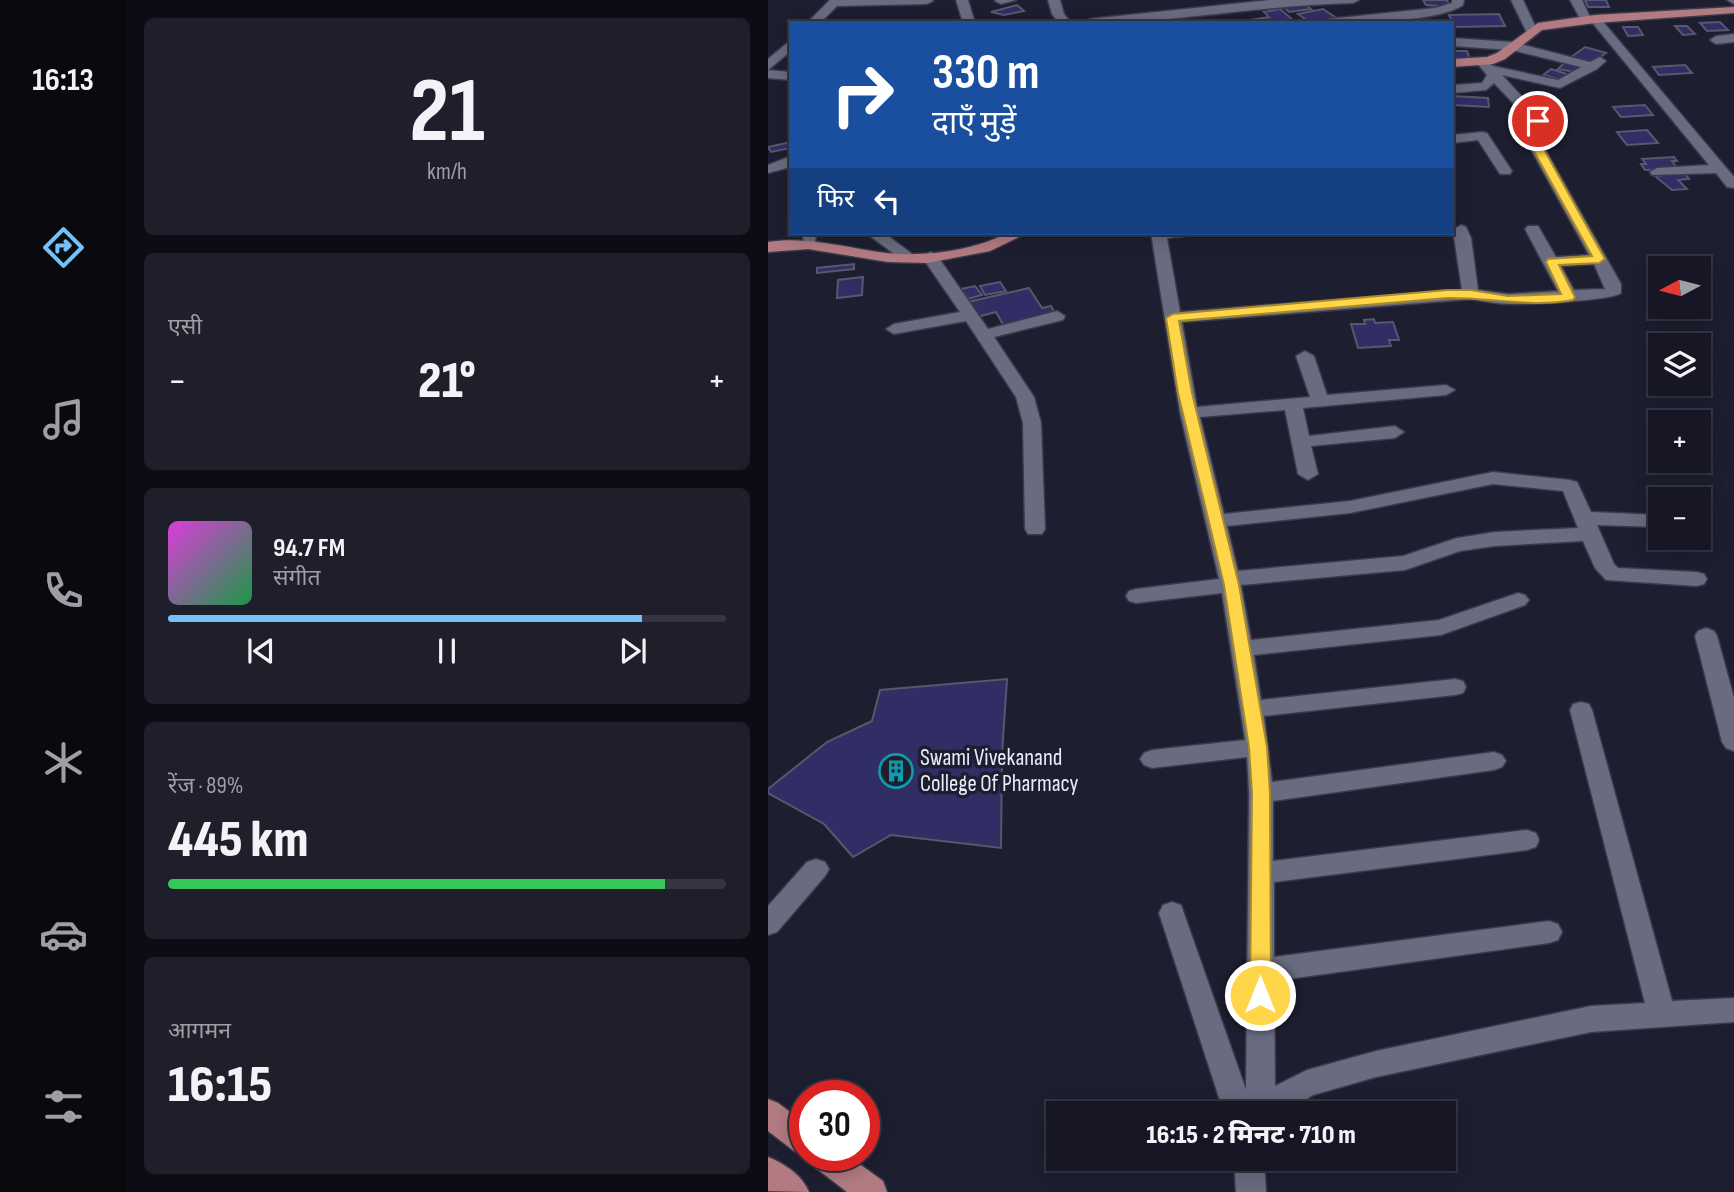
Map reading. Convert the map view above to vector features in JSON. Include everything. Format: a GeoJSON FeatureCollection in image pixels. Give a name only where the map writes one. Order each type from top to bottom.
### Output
{"type":"FeatureCollection","features":[{"type":"Feature","properties":{"kind":"main road"},"geometry":{"type":"LineString","coordinates":[[1454,63],[1488,68],[1531,30],[1591,19],[1734,10]]}},
{"type":"Feature","properties":{"kind":"main road"},"geometry":{"type":"LineString","coordinates":[[768,247],[809,238],[869,255],[921,258],[975,249],[1014,235]]}},
{"type":"Feature","properties":{"kind":"main road"},"geometry":{"type":"LineString","coordinates":[[768,1113],[789,1129]]}},
{"type":"Feature","properties":{"kind":"main road"},"geometry":{"type":"LineString","coordinates":[[844,1171],[872,1192]]}},
{"type":"Feature","properties":{"kind":"main road"},"geometry":{"type":"LineString","coordinates":[[768,1172],[794,1192]]}},
{"type":"Feature","properties":{"kind":"street"},"geometry":{"type":"LineString","coordinates":[[962,0],[968,21]]}},
{"type":"Feature","properties":{"kind":"street"},"geometry":{"type":"LineString","coordinates":[[1054,0],[1063,21]]}},
{"type":"Feature","properties":{"kind":"street"},"geometry":{"type":"LineString","coordinates":[[1108,21],[1293,1],[1353,0]]}},
{"type":"Feature","properties":{"kind":"street"},"geometry":{"type":"LineString","coordinates":[[1346,21],[1436,11],[1457,5],[1458,0]]}},
{"type":"Feature","properties":{"kind":"street"},"geometry":{"type":"LineString","coordinates":[[1517,0],[1531,30]]}},
{"type":"Feature","properties":{"kind":"street"},"geometry":{"type":"LineString","coordinates":[[1576,0],[1732,184]]}},
{"type":"Feature","properties":{"kind":"street"},"geometry":{"type":"LineString","coordinates":[[815,21],[835,1],[927,1]]}},
{"type":"Feature","properties":{"kind":"street"},"geometry":{"type":"LineString","coordinates":[[1716,40],[1734,38]]}},
{"type":"Feature","properties":{"kind":"street"},"geometry":{"type":"LineString","coordinates":[[1454,42],[1512,46],[1593,66]]}},
{"type":"Feature","properties":{"kind":"street"},"geometry":{"type":"LineString","coordinates":[[768,66],[789,46]]}},
{"type":"Feature","properties":{"kind":"street"},"geometry":{"type":"LineString","coordinates":[[1488,68],[1560,84],[1619,48]]}},
{"type":"Feature","properties":{"kind":"street"},"geometry":{"type":"LineString","coordinates":[[1454,89],[1486,86],[1488,68]]}},
{"type":"Feature","properties":{"kind":"street"},"geometry":{"type":"LineString","coordinates":[[1173,318],[1447,294],[1508,299],[1613,293],[1614,288],[1599,259],[1532,137],[1539,129],[1538,121],[1488,68]]}},
{"type":"Feature","properties":{"kind":"street"},"geometry":{"type":"LineString","coordinates":[[768,74],[789,76]]}},
{"type":"Feature","properties":{"kind":"street"},"geometry":{"type":"LineString","coordinates":[[1454,139],[1482,136],[1505,171]]}},
{"type":"Feature","properties":{"kind":"street"},"geometry":{"type":"LineString","coordinates":[[768,169],[783,166],[789,162]]}},
{"type":"Feature","properties":{"kind":"street"},"geometry":{"type":"LineString","coordinates":[[1657,172],[1720,169]]}},
{"type":"Feature","properties":{"kind":"street"},"geometry":{"type":"LineString","coordinates":[[1533,229],[1569,297]]}},
{"type":"Feature","properties":{"kind":"street"},"geometry":{"type":"LineString","coordinates":[[1461,230],[1467,248],[1468,287],[1471,294]]}},
{"type":"Feature","properties":{"kind":"street"},"geometry":{"type":"LineString","coordinates":[[878,235],[921,258],[970,315],[1017,383],[1030,408],[1032,423],[1035,528]]}},
{"type":"Feature","properties":{"kind":"street"},"geometry":{"type":"LineString","coordinates":[[1159,235],[1189,413],[1231,582],[1258,747],[1261,793],[1262,1101]]}},
{"type":"Feature","properties":{"kind":"street"},"geometry":{"type":"LineString","coordinates":[[1552,262],[1599,259]]}},
{"type":"Feature","properties":{"kind":"street"},"geometry":{"type":"LineString","coordinates":[[894,329],[970,315]]}},
{"type":"Feature","properties":{"kind":"street"},"geometry":{"type":"LineString","coordinates":[[983,335],[1057,316]]}},
{"type":"Feature","properties":{"kind":"street"},"geometry":{"type":"LineString","coordinates":[[1305,356],[1320,401]]}},
{"type":"Feature","properties":{"kind":"street"},"geometry":{"type":"LineString","coordinates":[[1189,413],[1446,390]]}},
{"type":"Feature","properties":{"kind":"street"},"geometry":{"type":"LineString","coordinates":[[1293,404],[1309,474]]}},
{"type":"Feature","properties":{"kind":"street"},"geometry":{"type":"LineString","coordinates":[[1301,442],[1395,432]]}},
{"type":"Feature","properties":{"kind":"street"},"geometry":{"type":"LineString","coordinates":[[1215,522],[1350,507],[1493,478],[1570,486],[1605,568],[1613,575],[1697,579]]}},
{"type":"Feature","properties":{"kind":"street"},"geometry":{"type":"LineString","coordinates":[[1136,596],[1231,582],[1405,563],[1457,545],[1586,526],[1648,522]]}},
{"type":"Feature","properties":{"kind":"street"},"geometry":{"type":"LineString","coordinates":[[1242,649],[1441,627],[1518,600]]}},
{"type":"Feature","properties":{"kind":"street"},"geometry":{"type":"LineString","coordinates":[[1706,636],[1734,742]]}},
{"type":"Feature","properties":{"kind":"street"},"geometry":{"type":"LineString","coordinates":[[1252,709],[1455,687]]}},
{"type":"Feature","properties":{"kind":"street"},"geometry":{"type":"LineString","coordinates":[[1581,710],[1661,1013]]}},
{"type":"Feature","properties":{"kind":"street"},"geometry":{"type":"LineString","coordinates":[[1152,759],[1258,747]]}},
{"type":"Feature","properties":{"kind":"street"},"geometry":{"type":"LineString","coordinates":[[1261,793],[1494,761]]}},
{"type":"Feature","properties":{"kind":"street"},"geometry":{"type":"LineString","coordinates":[[1261,873],[1527,840]]}},
{"type":"Feature","properties":{"kind":"street"},"geometry":{"type":"LineString","coordinates":[[768,924],[816,869]]}},
{"type":"Feature","properties":{"kind":"street"},"geometry":{"type":"LineString","coordinates":[[1172,913],[1235,1101]]}},
{"type":"Feature","properties":{"kind":"street"},"geometry":{"type":"LineString","coordinates":[[1261,971],[1549,932]]}},
{"type":"Feature","properties":{"kind":"street"},"geometry":{"type":"LineString","coordinates":[[1276,1101],[1307,1083],[1376,1064],[1591,1019],[1734,1010]]}},
{"type":"Feature","properties":{"kind":"street"},"geometry":{"type":"LineString","coordinates":[[1250,1171],[1251,1192]]}},
{"type":"Feature","properties":{"kind":"building"},"geometry":{"type":"Polygon","coordinates":[[[1423,0],[1447,0],[1450,7],[1426,5],[1423,0]]]}},
{"type":"Feature","properties":{"kind":"building"},"geometry":{"type":"Polygon","coordinates":[[[1585,0],[1606,0],[1609,7],[1588,7],[1585,0]]]}},
{"type":"Feature","properties":{"kind":"building"},"geometry":{"type":"Polygon","coordinates":[[[1017,5],[1024,11],[1004,15],[991,12],[1017,5]]]}},
{"type":"Feature","properties":{"kind":"building"},"geometry":{"type":"Polygon","coordinates":[[[1306,5],[1311,9],[1289,12],[1284,7],[1306,5]]]}},
{"type":"Feature","properties":{"kind":"building"},"geometry":{"type":"Polygon","coordinates":[[[1280,9],[1294,21],[1244,21],[1269,17],[1264,12],[1280,9]]]}},
{"type":"Feature","properties":{"kind":"building"},"geometry":{"type":"Polygon","coordinates":[[[1323,9],[1338,19],[1308,21],[1298,14],[1323,9]]]}},
{"type":"Feature","properties":{"kind":"building"},"geometry":{"type":"Polygon","coordinates":[[[1499,14],[1505,26],[1455,27],[1449,15],[1499,14]]]}},
{"type":"Feature","properties":{"kind":"building"},"geometry":{"type":"Polygon","coordinates":[[[1720,22],[1728,30],[1707,31],[1700,23],[1720,22]]]}},
{"type":"Feature","properties":{"kind":"building"},"geometry":{"type":"Polygon","coordinates":[[[1675,26],[1687,26],[1695,34],[1683,35],[1675,26]]]}},
{"type":"Feature","properties":{"kind":"building"},"geometry":{"type":"Polygon","coordinates":[[[1623,27],[1638,27],[1643,35],[1628,36],[1623,27]]]}},
{"type":"Feature","properties":{"kind":"building"},"geometry":{"type":"Polygon","coordinates":[[[1585,47],[1606,53],[1593,63],[1571,57],[1585,47]]]}},
{"type":"Feature","properties":{"kind":"building"},"geometry":{"type":"Polygon","coordinates":[[[1454,51],[1467,51],[1470,60],[1454,60],[1454,51]]]}},
{"type":"Feature","properties":{"kind":"building"},"geometry":{"type":"Polygon","coordinates":[[[1567,60],[1583,64],[1574,72],[1558,69],[1567,60]]]}},
{"type":"Feature","properties":{"kind":"building"},"geometry":{"type":"Polygon","coordinates":[[[1685,65],[1692,73],[1659,75],[1653,67],[1685,65]]]}},
{"type":"Feature","properties":{"kind":"building"},"geometry":{"type":"Polygon","coordinates":[[[1551,69],[1570,75],[1561,80],[1543,75],[1551,69]]]}},
{"type":"Feature","properties":{"kind":"building"},"geometry":{"type":"Polygon","coordinates":[[[1454,96],[1488,98],[1489,107],[1454,105],[1454,96]]]}},
{"type":"Feature","properties":{"kind":"building"},"geometry":{"type":"Polygon","coordinates":[[[1645,105],[1653,115],[1621,117],[1613,107],[1645,105]]]}},
{"type":"Feature","properties":{"kind":"building"},"geometry":{"type":"Polygon","coordinates":[[[1647,130],[1658,143],[1627,145],[1617,132],[1647,130]]]}},
{"type":"Feature","properties":{"kind":"building"},"geometry":{"type":"Polygon","coordinates":[[[789,142],[789,148],[771,152],[768,147],[789,142]]]}},
{"type":"Feature","properties":{"kind":"building"},"geometry":{"type":"Polygon","coordinates":[[[1674,157],[1677,161],[1672,161],[1678,169],[1645,170],[1641,164],[1646,164],[1642,159],[1674,157]]]}},
{"type":"Feature","properties":{"kind":"building"},"geometry":{"type":"Polygon","coordinates":[[[1685,173],[1689,179],[1678,180],[1687,189],[1672,190],[1655,176],[1685,173]]]}},
{"type":"Feature","properties":{"kind":"building"},"geometry":{"type":"Polygon","coordinates":[[[854,264],[854,269],[817,273],[817,268],[854,264]]]}},
{"type":"Feature","properties":{"kind":"building"},"geometry":{"type":"Polygon","coordinates":[[[863,277],[862,295],[837,298],[838,280],[863,277]]]}},
{"type":"Feature","properties":{"kind":"building"},"geometry":{"type":"Polygon","coordinates":[[[1000,282],[1006,291],[985,295],[980,286],[1000,282]]]}},
{"type":"Feature","properties":{"kind":"building"},"geometry":{"type":"Polygon","coordinates":[[[975,286],[982,295],[968,299],[961,289],[975,286]]]}},
{"type":"Feature","properties":{"kind":"building"},"geometry":{"type":"Polygon","coordinates":[[[1029,288],[1042,308],[1051,306],[1057,316],[1005,328],[996,312],[977,317],[968,302],[1029,288]]]}},
{"type":"Feature","properties":{"kind":"building"},"geometry":{"type":"Polygon","coordinates":[[[1374,319],[1375,323],[1393,322],[1399,340],[1389,340],[1391,346],[1358,348],[1351,324],[1365,324],[1364,320],[1374,319]]]}},
{"type":"Feature","properties":{"kind":"building","name":"Swami Vivekanand College Of Pharmacy"},"geometry":{"type":"Polygon","coordinates":[[[1007,679],[1002,754],[1001,848],[891,835],[853,857],[824,824],[768,793],[768,789],[827,742],[872,721],[880,690],[1007,679]]]}},
{"type":"Feature","properties":{"kind":"place","name":"Swami Vivekanand College Of Pharmacy"},"geometry":{"type":"Point","coordinates":[896,771]}},
{"type":"Feature","properties":{"kind":"route"},"geometry":{"type":"LineString","coordinates":[[1260,995],[1261,793],[1258,747],[1231,585],[1185,393],[1173,318],[1447,294],[1508,299],[1569,297],[1552,262],[1599,259],[1532,137],[1533,132],[1541,125],[1538,121]]}}]}
